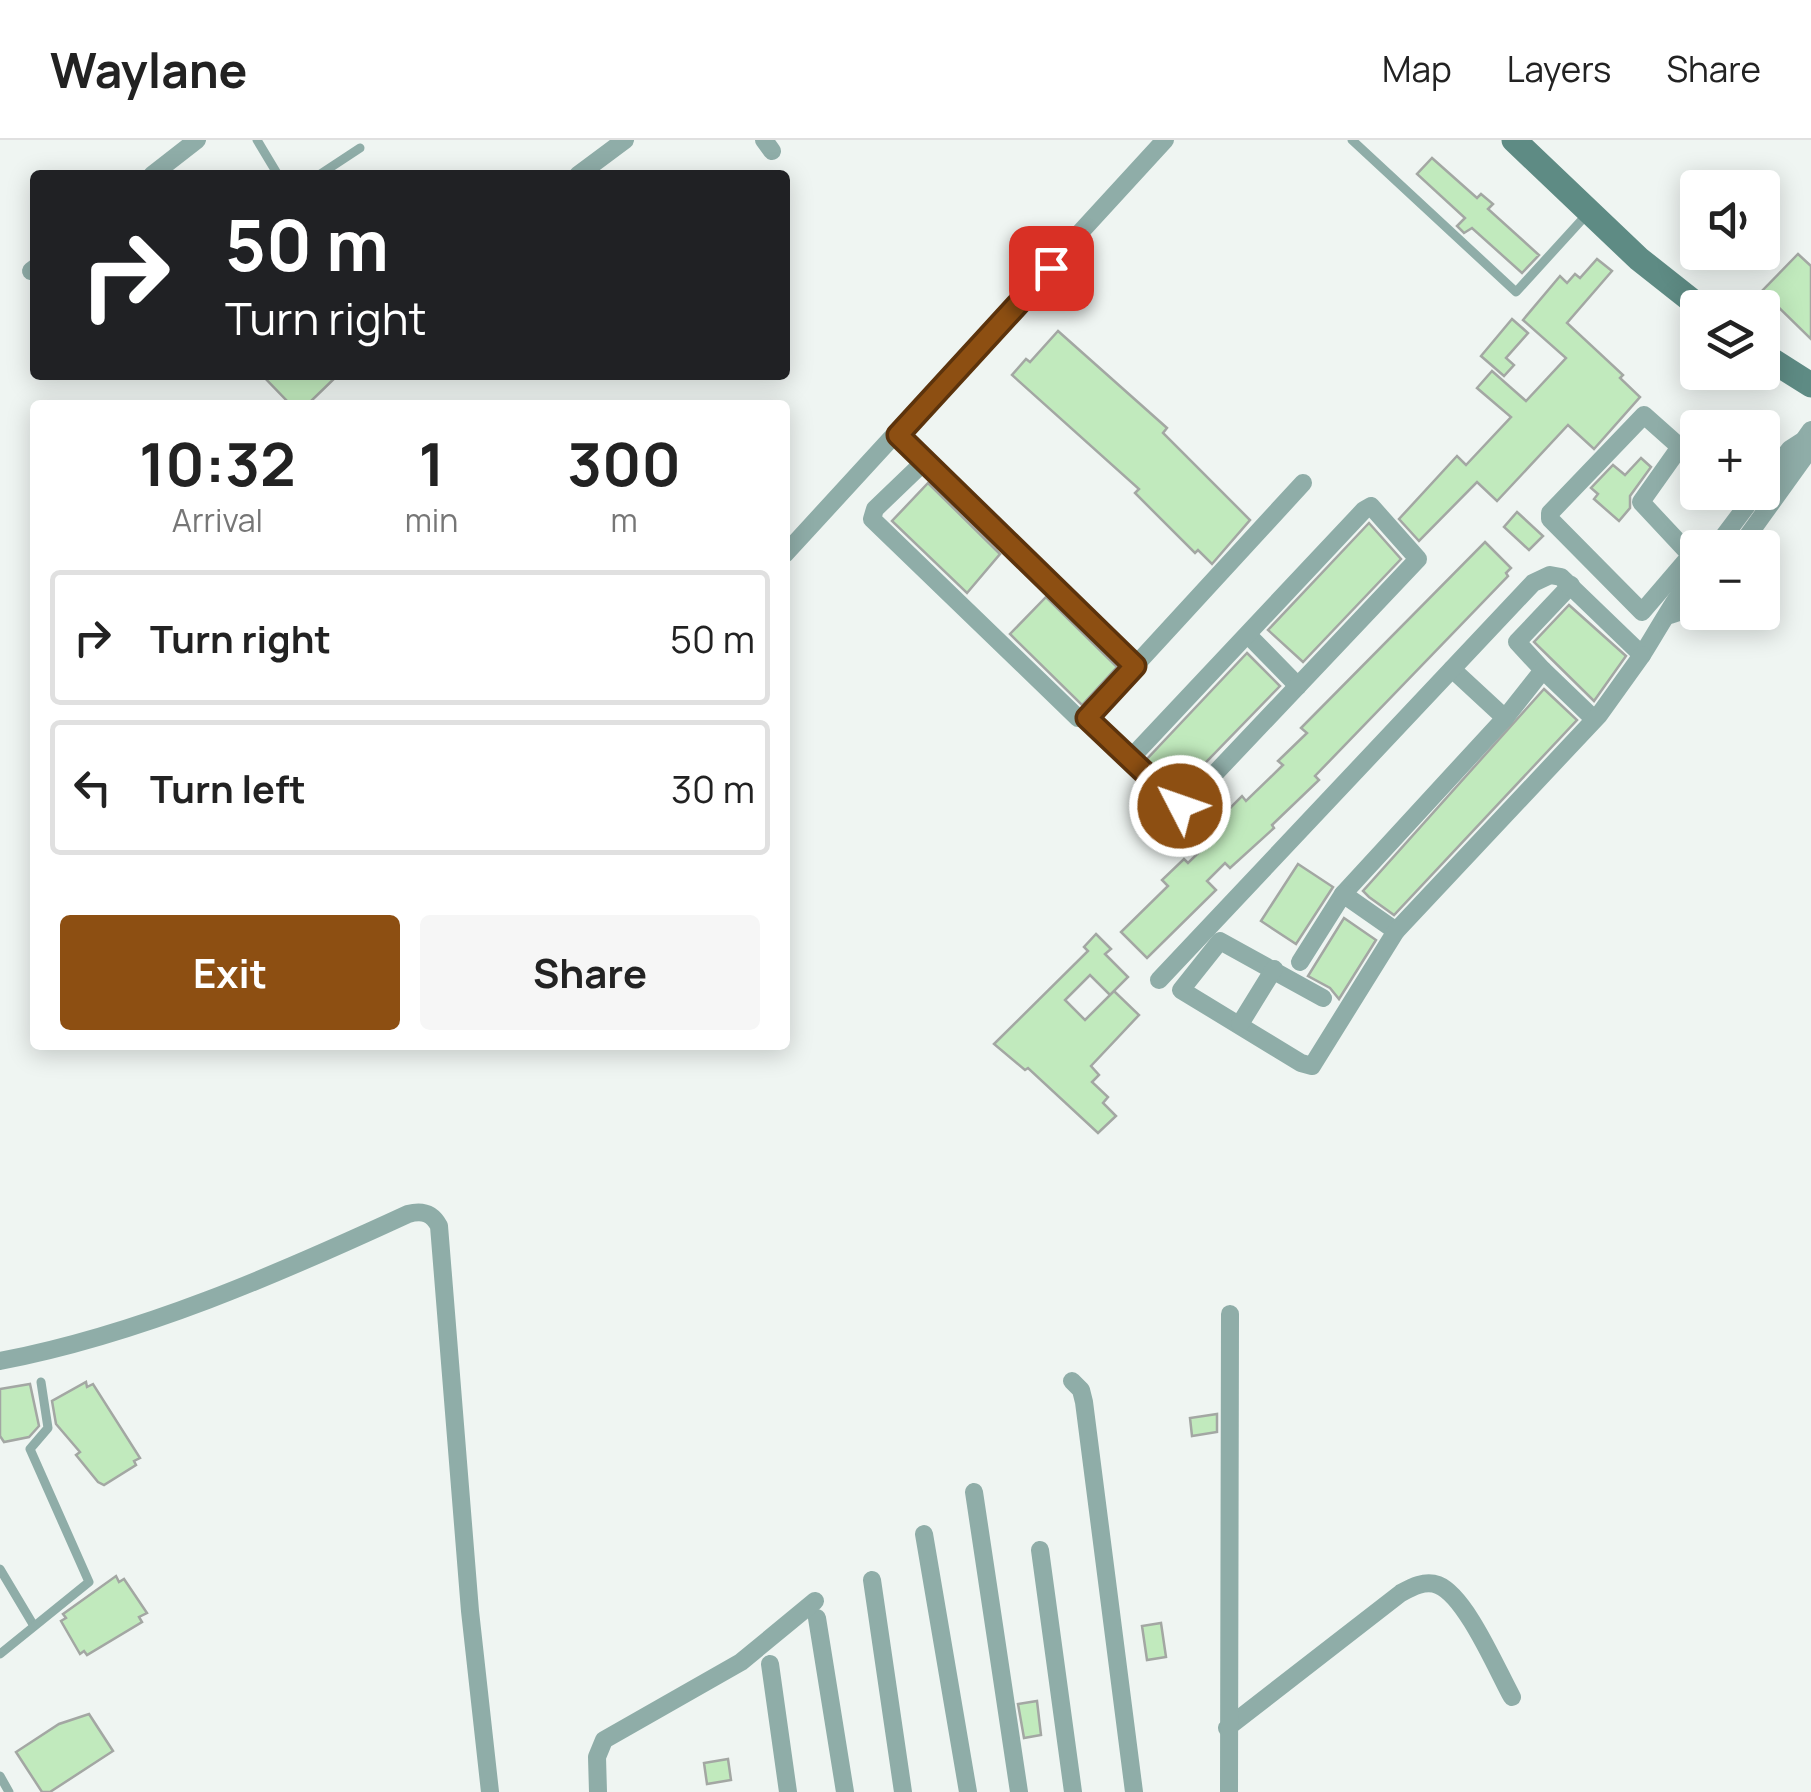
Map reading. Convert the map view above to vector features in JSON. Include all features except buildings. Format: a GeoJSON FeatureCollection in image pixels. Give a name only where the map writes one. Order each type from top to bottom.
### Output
{"type":"FeatureCollection","features":[{"type":"Feature","properties":{"kind":"main road"},"geometry":{"type":"LineString","coordinates":[[1514,140],[1638,259],[1680,291]]}},
{"type":"Feature","properties":{"kind":"main road"},"geometry":{"type":"LineString","coordinates":[[1780,365],[1811,385]]}},
{"type":"Feature","properties":{"kind":"street"},"geometry":{"type":"LineString","coordinates":[[158,170],[196,140]]}},
{"type":"Feature","properties":{"kind":"street"},"geometry":{"type":"LineString","coordinates":[[585,170],[625,140]]}},
{"type":"Feature","properties":{"kind":"street"},"geometry":{"type":"LineString","coordinates":[[790,549],[1165,140]]}},
{"type":"Feature","properties":{"kind":"street"},"geometry":{"type":"LineString","coordinates":[[1644,415],[1680,447],[1641,502],[1695,563],[1642,612],[1550,519],[1550,513],[1644,415]]}},
{"type":"Feature","properties":{"kind":"street"},"geometry":{"type":"LineString","coordinates":[[898,435],[1135,666]]}},
{"type":"Feature","properties":{"kind":"street"},"geometry":{"type":"LineString","coordinates":[[1780,462],[1808,435]]}},
{"type":"Feature","properties":{"kind":"street"},"geometry":{"type":"LineString","coordinates":[[1752,530],[1803,459],[1808,435]]}},
{"type":"Feature","properties":{"kind":"street"},"geometry":{"type":"LineString","coordinates":[[925,461],[870,515],[872,519],[1078,718],[1087,718],[1128,760],[1173,802],[1186,804],[1418,559],[1371,506],[1128,760]]}},
{"type":"Feature","properties":{"kind":"street"},"geometry":{"type":"LineString","coordinates":[[1087,718],[1303,484]]}},
{"type":"Feature","properties":{"kind":"street"},"geometry":{"type":"LineString","coordinates":[[1159,980],[1213,936],[1533,583],[1550,575],[1571,585],[1642,655]]}},
{"type":"Feature","properties":{"kind":"street"},"geometry":{"type":"LineString","coordinates":[[1571,585],[1516,642],[1594,719]]}},
{"type":"Feature","properties":{"kind":"street"},"geometry":{"type":"LineString","coordinates":[[1213,936],[1181,990],[1312,1066],[1396,931],[1594,719],[1670,614],[1670,604],[1680,588]]}},
{"type":"Feature","properties":{"kind":"street"},"geometry":{"type":"LineString","coordinates":[[1670,614],[1680,611]]}},
{"type":"Feature","properties":{"kind":"street"},"geometry":{"type":"LineString","coordinates":[[1249,636],[1298,686]]}},
{"type":"Feature","properties":{"kind":"street"},"geometry":{"type":"LineString","coordinates":[[1452,669],[1505,718]]}},
{"type":"Feature","properties":{"kind":"street"},"geometry":{"type":"LineString","coordinates":[[1300,962],[1343,894],[1505,718],[1543,670]]}},
{"type":"Feature","properties":{"kind":"street"},"geometry":{"type":"LineString","coordinates":[[1343,894],[1396,931]]}},
{"type":"Feature","properties":{"kind":"street"},"geometry":{"type":"LineString","coordinates":[[1213,936],[1323,998]]}},
{"type":"Feature","properties":{"kind":"street"},"geometry":{"type":"LineString","coordinates":[[1240,1024],[1274,970]]}},
{"type":"Feature","properties":{"kind":"street"},"geometry":{"type":"LineString","coordinates":[[0,1361],[72,1347],[124,1331],[408,1214],[426,1212],[434,1218],[439,1226],[466,1574],[490,1792]]}},
{"type":"Feature","properties":{"kind":"street"},"geometry":{"type":"LineString","coordinates":[[1229,1792],[1230,1314]]}},
{"type":"Feature","properties":{"kind":"street"},"geometry":{"type":"LineString","coordinates":[[1072,1381],[1081,1390],[1084,1402],[1134,1792]]}},
{"type":"Feature","properties":{"kind":"street"},"geometry":{"type":"LineString","coordinates":[[974,1492],[1019,1792]]}},
{"type":"Feature","properties":{"kind":"street"},"geometry":{"type":"LineString","coordinates":[[924,1534],[968,1792]]}},
{"type":"Feature","properties":{"kind":"street"},"geometry":{"type":"LineString","coordinates":[[1040,1550],[1073,1792]]}},
{"type":"Feature","properties":{"kind":"street"},"geometry":{"type":"LineString","coordinates":[[872,1580],[904,1792]]}},
{"type":"Feature","properties":{"kind":"street"},"geometry":{"type":"LineString","coordinates":[[1227,1728],[1401,1593],[1425,1584],[1438,1585],[1460,1604],[1512,1696]]}},
{"type":"Feature","properties":{"kind":"street"},"geometry":{"type":"LineString","coordinates":[[598,1792],[596,1756],[604,1740],[741,1662],[816,1609],[846,1792]]}},
{"type":"Feature","properties":{"kind":"street"},"geometry":{"type":"LineString","coordinates":[[770,1664],[788,1792]]}},
{"type":"Feature","properties":{"kind":"lane"},"geometry":{"type":"LineString","coordinates":[[257,140],[275,170]]}},
{"type":"Feature","properties":{"kind":"lane"},"geometry":{"type":"LineString","coordinates":[[1352,140],[1516,292],[1589,212]]}},
{"type":"Feature","properties":{"kind":"lane"},"geometry":{"type":"LineString","coordinates":[[327,170],[360,148]]}},
{"type":"Feature","properties":{"kind":"lane"},"geometry":{"type":"LineString","coordinates":[[0,1654],[89,1582],[30,1449],[48,1428],[41,1382]]}},
{"type":"Feature","properties":{"kind":"lane"},"geometry":{"type":"LineString","coordinates":[[0,1569],[34,1626]]}},
{"type":"Feature","properties":{"kind":"lane"},"geometry":{"type":"LineString","coordinates":[[0,1776],[9,1792]]}},
{"type":"Feature","properties":{"kind":"route"},"geometry":{"type":"LineString","coordinates":[[1051,268],[898,435],[1135,666],[1087,718],[1180,806]]}}]}
